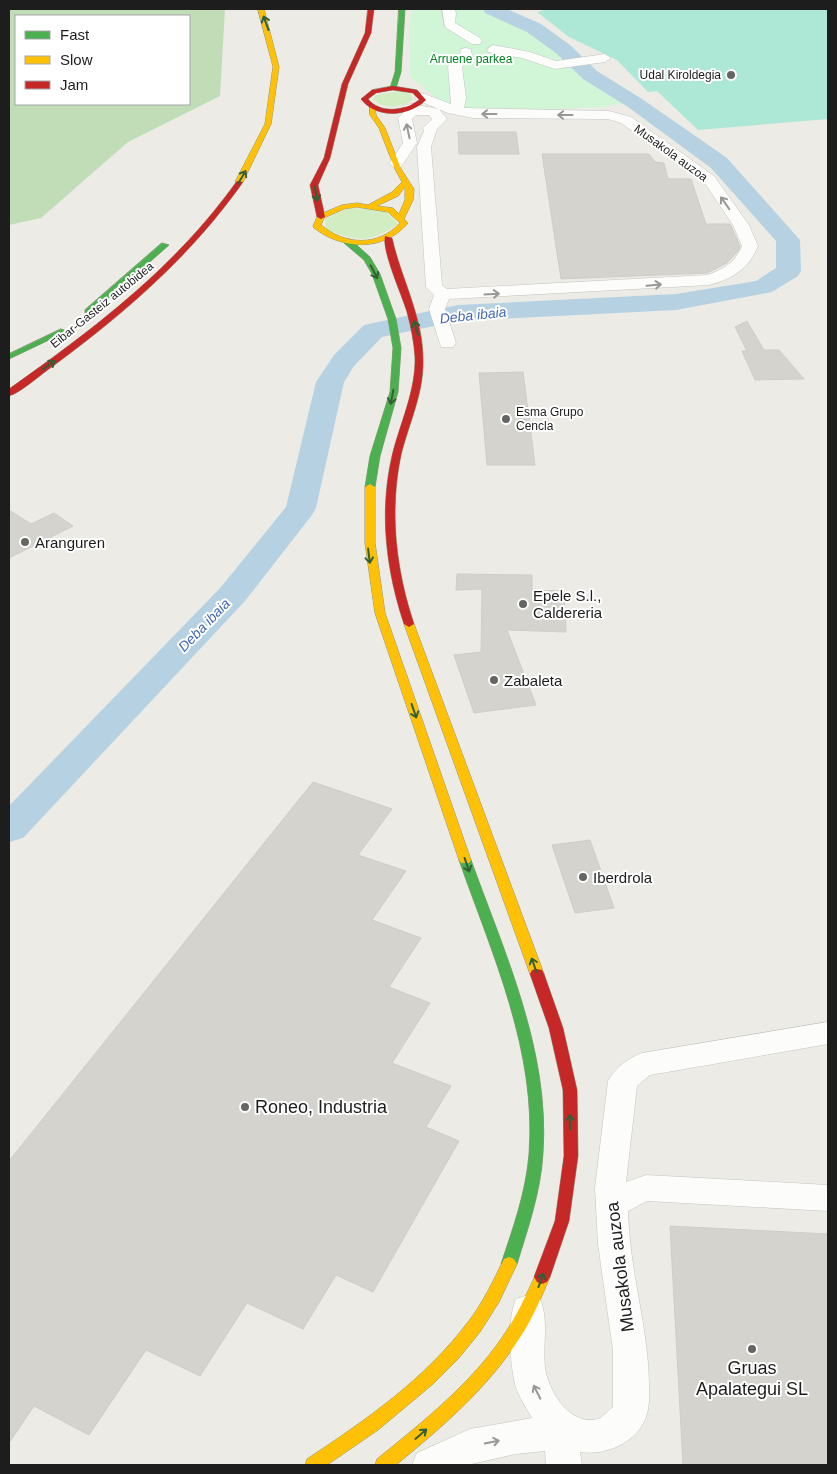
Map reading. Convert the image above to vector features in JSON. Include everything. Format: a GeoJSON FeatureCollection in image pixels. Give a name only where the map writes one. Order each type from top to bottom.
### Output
{"type":"FeatureCollection","features":[{"type":"Feature","properties":{"kind":"main road","name":"Eibar-Gasteiz autobidea"},"geometry":{"type":"LineString","coordinates":[[9,393],[60,358],[136,298],[182,255],[215,218],[253,157],[270,115],[276,81],[275,54],[267,23],[260,9]]}},
{"type":"Feature","properties":{"kind":"main road"},"geometry":{"type":"LineString","coordinates":[[371,9],[372,17],[366,38],[342,94],[324,177],[314,185],[321,217],[317,226],[320,231],[333,238],[347,242],[388,238],[402,228],[404,223],[402,217],[409,200],[410,190],[396,164],[382,128],[373,115],[372,107]]}},
{"type":"Feature","properties":{"kind":"main road"},"geometry":{"type":"LineString","coordinates":[[393,88],[399,62],[402,9]]}},
{"type":"Feature","properties":{"kind":"main road"},"geometry":{"type":"LineString","coordinates":[[393,88],[415,91],[416,106],[372,107],[366,103],[365,96],[374,91],[393,88]]}},
{"type":"Feature","properties":{"kind":"main road"},"geometry":{"type":"LineString","coordinates":[[382,128],[392,115],[416,106]]}},
{"type":"Feature","properties":{"kind":"main road"},"geometry":{"type":"LineString","coordinates":[[371,206],[395,195],[402,190],[405,183]]}},
{"type":"Feature","properties":{"kind":"main road"},"geometry":{"type":"LineString","coordinates":[[334,194],[357,205]]}},
{"type":"Feature","properties":{"kind":"main road"},"geometry":{"type":"LineString","coordinates":[[321,217],[342,207],[357,205],[390,210],[402,217]]}},
{"type":"Feature","properties":{"kind":"main road"},"geometry":{"type":"LineString","coordinates":[[105,338],[180,268],[202,243],[215,218]]}},
{"type":"Feature","properties":{"kind":"main road","name":"Eibar-Gasteiz autobidea"},"geometry":{"type":"LineString","coordinates":[[22,364],[119,286],[174,235]]}},
{"type":"Feature","properties":{"kind":"main road"},"geometry":{"type":"LineString","coordinates":[[383,1465],[457,1403],[505,1348],[538,1289],[562,1221],[571,1156],[570,1090],[556,1028],[514,908],[406,617],[398,582],[392,547],[391,507],[394,472],[416,384],[418,335],[390,255],[388,238]]}},
{"type":"Feature","properties":{"kind":"main road"},"geometry":{"type":"LineString","coordinates":[[313,1465],[371,1426],[427,1380],[475,1326],[508,1270],[528,1212],[538,1161],[539,1107],[531,1054],[509,980],[380,613],[373,582],[368,551],[368,508],[371,471],[379,439],[390,410],[399,358],[391,310],[374,270],[366,258],[347,242]]}},
{"type":"Feature","properties":{"kind":"main road"},"geometry":{"type":"LineString","coordinates":[[9,357],[71,325]]}},
{"type":"Feature","properties":{"kind":"street"},"geometry":{"type":"LineString","coordinates":[[448,9],[450,13],[449,24],[476,41]]}},
{"type":"Feature","properties":{"kind":"street"},"geometry":{"type":"LineString","coordinates":[[493,49],[525,55],[551,64],[600,59]]}},
{"type":"Feature","properties":{"kind":"street"},"geometry":{"type":"LineString","coordinates":[[431,131],[446,123],[448,113],[459,98],[455,66],[466,56],[466,52]]}},
{"type":"Feature","properties":{"kind":"street"},"geometry":{"type":"LineString","coordinates":[[396,164],[410,143],[405,118],[416,106],[434,112],[440,119],[430,128],[431,131],[424,147],[434,288],[440,301],[446,341]]}},
{"type":"Feature","properties":{"kind":"street","name":"Musakola auzoa"},"geometry":{"type":"LineString","coordinates":[[416,106],[451,109],[475,114],[609,115],[626,120],[709,179],[741,225],[750,246],[746,259],[734,272],[709,280],[463,295],[440,301]]}},
{"type":"Feature","properties":{"kind":"street","name":"Musakola auzoa"},"geometry":{"type":"LineString","coordinates":[[430,1465],[470,1446],[516,1437],[564,1449],[583,1436],[606,1435],[630,1415],[633,1389],[629,1344],[614,1243],[614,1204],[610,1188],[623,1081],[642,1065],[828,1033]]}},
{"type":"Feature","properties":{"kind":"street"},"geometry":{"type":"LineString","coordinates":[[614,1204],[624,1197],[646,1188],[828,1198]]}},
{"type":"Feature","properties":{"kind":"street"},"geometry":{"type":"LineString","coordinates":[[529,1306],[527,1328],[532,1381],[564,1449]]}},
{"type":"Feature","properties":{"kind":"green space"},"geometry":{"type":"Polygon","coordinates":[[[9,9],[225,9],[220,96],[128,142],[41,218],[9,225],[9,9]]]}},
{"type":"Feature","properties":{"kind":"green space","name":"Arruene parkea"},"geometry":{"type":"Polygon","coordinates":[[[412,9],[480,9],[530,29],[600,89],[624,103],[602,107],[477,112],[443,103],[410,77],[409,25],[412,9]]]}},
{"type":"Feature","properties":{"kind":"green space","name":"Udal Kiroldegia"},"geometry":{"type":"Polygon","coordinates":[[[539,9],[828,9],[828,119],[698,130],[657,91],[648,92],[617,60],[569,37],[537,12],[543,11],[539,9]]]}},
{"type":"Feature","properties":{"kind":"green space"},"geometry":{"type":"Polygon","coordinates":[[[399,91],[410,94],[413,99],[404,105],[393,107],[382,105],[373,99],[376,95],[399,91]]]}},
{"type":"Feature","properties":{"kind":"green space"},"geometry":{"type":"Polygon","coordinates":[[[349,208],[384,210],[398,224],[371,238],[363,239],[347,237],[326,230],[325,219],[349,208]]]}},
{"type":"Feature","properties":{"kind":"building"},"geometry":{"type":"Polygon","coordinates":[[[458,132],[516,132],[519,154],[459,154],[458,132]]]}},
{"type":"Feature","properties":{"kind":"building"},"geometry":{"type":"Polygon","coordinates":[[[542,154],[649,154],[655,162],[664,163],[668,179],[691,179],[706,224],[730,224],[740,246],[738,251],[727,263],[707,273],[561,279],[542,154]]]}},
{"type":"Feature","properties":{"kind":"building"},"geometry":{"type":"Polygon","coordinates":[[[747,321],[764,350],[779,350],[804,379],[755,380],[742,351],[747,351],[735,327],[747,321]]]}},
{"type":"Feature","properties":{"kind":"building","name":"Esma Grupo Cencla"},"geometry":{"type":"Polygon","coordinates":[[[523,372],[535,465],[487,465],[479,373],[523,372]]]}},
{"type":"Feature","properties":{"kind":"building","name":"Aranguren"},"geometry":{"type":"Polygon","coordinates":[[[9,510],[31,524],[54,513],[73,526],[9,558],[9,510]]]}},
{"type":"Feature","properties":{"kind":"building"},"geometry":{"type":"Polygon","coordinates":[[[457,574],[532,575],[532,590],[564,591],[566,632],[507,630],[536,705],[474,713],[454,655],[481,652],[482,589],[456,590],[457,574]]]}},
{"type":"Feature","properties":{"kind":"building","name":"Roneo, Industria"},"geometry":{"type":"Polygon","coordinates":[[[313,782],[392,809],[358,855],[406,871],[372,920],[421,938],[389,987],[430,1003],[392,1063],[451,1086],[426,1127],[459,1141],[373,1292],[336,1275],[303,1329],[247,1303],[200,1376],[146,1350],[89,1435],[34,1406],[9,1443],[9,1161],[313,782]]]}},
{"type":"Feature","properties":{"kind":"building","name":"Iberdrola"},"geometry":{"type":"Polygon","coordinates":[[[590,840],[614,908],[575,913],[552,845],[590,840]]]}},
{"type":"Feature","properties":{"kind":"building","name":"Gruas Apalategui SL"},"geometry":{"type":"Polygon","coordinates":[[[670,1226],[828,1234],[828,1465],[683,1465],[670,1226]]]}},
{"type":"Feature","properties":{"kind":"waterway","name":"Deba ibaia"},"geometry":{"type":"LineString","coordinates":[[9,829],[233,594],[301,508],[330,382],[344,361],[373,331],[458,313],[676,302],[763,287],[789,271],[788,240],[719,163],[635,103],[590,75],[563,49],[534,28],[492,9]]}},
{"type":"Feature","properties":{"kind":"traffic: fast"},"geometry":{"type":"LineString","coordinates":[[393,88],[398,72],[402,9]]}},
{"type":"Feature","properties":{"kind":"traffic: fast"},"geometry":{"type":"LineString","coordinates":[[347,241],[367,259],[376,274],[392,319],[397,348],[394,392],[375,456],[370,487]]}},
{"type":"Feature","properties":{"kind":"traffic: fast"},"geometry":{"type":"LineString","coordinates":[[88,312],[165,245]]}},
{"type":"Feature","properties":{"kind":"traffic: fast"},"geometry":{"type":"LineString","coordinates":[[9,357],[64,331]]}},
{"type":"Feature","properties":{"kind":"traffic: fast"},"geometry":{"type":"LineString","coordinates":[[465,860],[503,964],[518,1012],[530,1058],[536,1105],[536,1154],[527,1207],[509,1264]]}},
{"type":"Feature","properties":{"kind":"traffic: slow"},"geometry":{"type":"LineString","coordinates":[[239,182],[268,124],[276,67],[261,9]]}},
{"type":"Feature","properties":{"kind":"traffic: slow"},"geometry":{"type":"LineString","coordinates":[[372,107],[373,115],[382,128],[398,169],[410,189],[409,200],[401,217]]}},
{"type":"Feature","properties":{"kind":"traffic: slow"},"geometry":{"type":"LineString","coordinates":[[371,206],[395,194],[405,183]]}},
{"type":"Feature","properties":{"kind":"traffic: slow"},"geometry":{"type":"LineString","coordinates":[[357,205],[390,210],[404,223],[396,232],[386,238],[362,243],[337,239],[317,226],[321,217],[342,207],[357,205]]}},
{"type":"Feature","properties":{"kind":"traffic: slow"},"geometry":{"type":"LineString","coordinates":[[370,487],[370,543],[380,613],[465,860]]}},
{"type":"Feature","properties":{"kind":"traffic: slow"},"geometry":{"type":"LineString","coordinates":[[409,624],[537,974]]}},
{"type":"Feature","properties":{"kind":"traffic: slow"},"geometry":{"type":"LineString","coordinates":[[313,1465],[400,1403],[452,1354],[474,1326],[493,1297],[509,1264]]}},
{"type":"Feature","properties":{"kind":"traffic: slow"},"geometry":{"type":"LineString","coordinates":[[383,1465],[454,1404],[496,1359],[514,1334],[542,1277]]}},
{"type":"Feature","properties":{"kind":"traffic: jam"},"geometry":{"type":"LineString","coordinates":[[321,217],[314,185],[327,158],[345,84],[368,33],[371,9]]}},
{"type":"Feature","properties":{"kind":"traffic: jam"},"geometry":{"type":"LineString","coordinates":[[393,88],[415,91],[423,100],[410,108],[383,111],[375,109],[364,99],[374,91],[393,88]]}},
{"type":"Feature","properties":{"kind":"traffic: jam"},"geometry":{"type":"LineString","coordinates":[[9,393],[85,338],[158,277],[207,225],[239,182]]}},
{"type":"Feature","properties":{"kind":"traffic: jam"},"geometry":{"type":"LineString","coordinates":[[388,238],[415,328],[419,359],[417,384],[393,475],[390,518],[393,562],[402,605],[409,624]]}},
{"type":"Feature","properties":{"kind":"traffic: jam"},"geometry":{"type":"LineString","coordinates":[[537,974],[556,1028],[570,1090],[571,1156],[562,1221],[542,1277]]}},
{"type":"Feature","properties":{"kind":"place","name":"Udal Kiroldegia"},"geometry":{"type":"Point","coordinates":[731,75]}},
{"type":"Feature","properties":{"kind":"place","name":"Esma Grupo Cencla"},"geometry":{"type":"Point","coordinates":[506,419]}},
{"type":"Feature","properties":{"kind":"place","name":"Aranguren"},"geometry":{"type":"Point","coordinates":[25,542]}},
{"type":"Feature","properties":{"kind":"place","name":"Epele S.l., Caldereria"},"geometry":{"type":"Point","coordinates":[523,604]}},
{"type":"Feature","properties":{"kind":"place","name":"Zabaleta"},"geometry":{"type":"Point","coordinates":[494,680]}},
{"type":"Feature","properties":{"kind":"place","name":"Iberdrola"},"geometry":{"type":"Point","coordinates":[583,877]}},
{"type":"Feature","properties":{"kind":"place","name":"Roneo, Industria"},"geometry":{"type":"Point","coordinates":[245,1107]}},
{"type":"Feature","properties":{"kind":"place","name":"Gruas Apalategui SL"},"geometry":{"type":"Point","coordinates":[752,1349]}}]}
